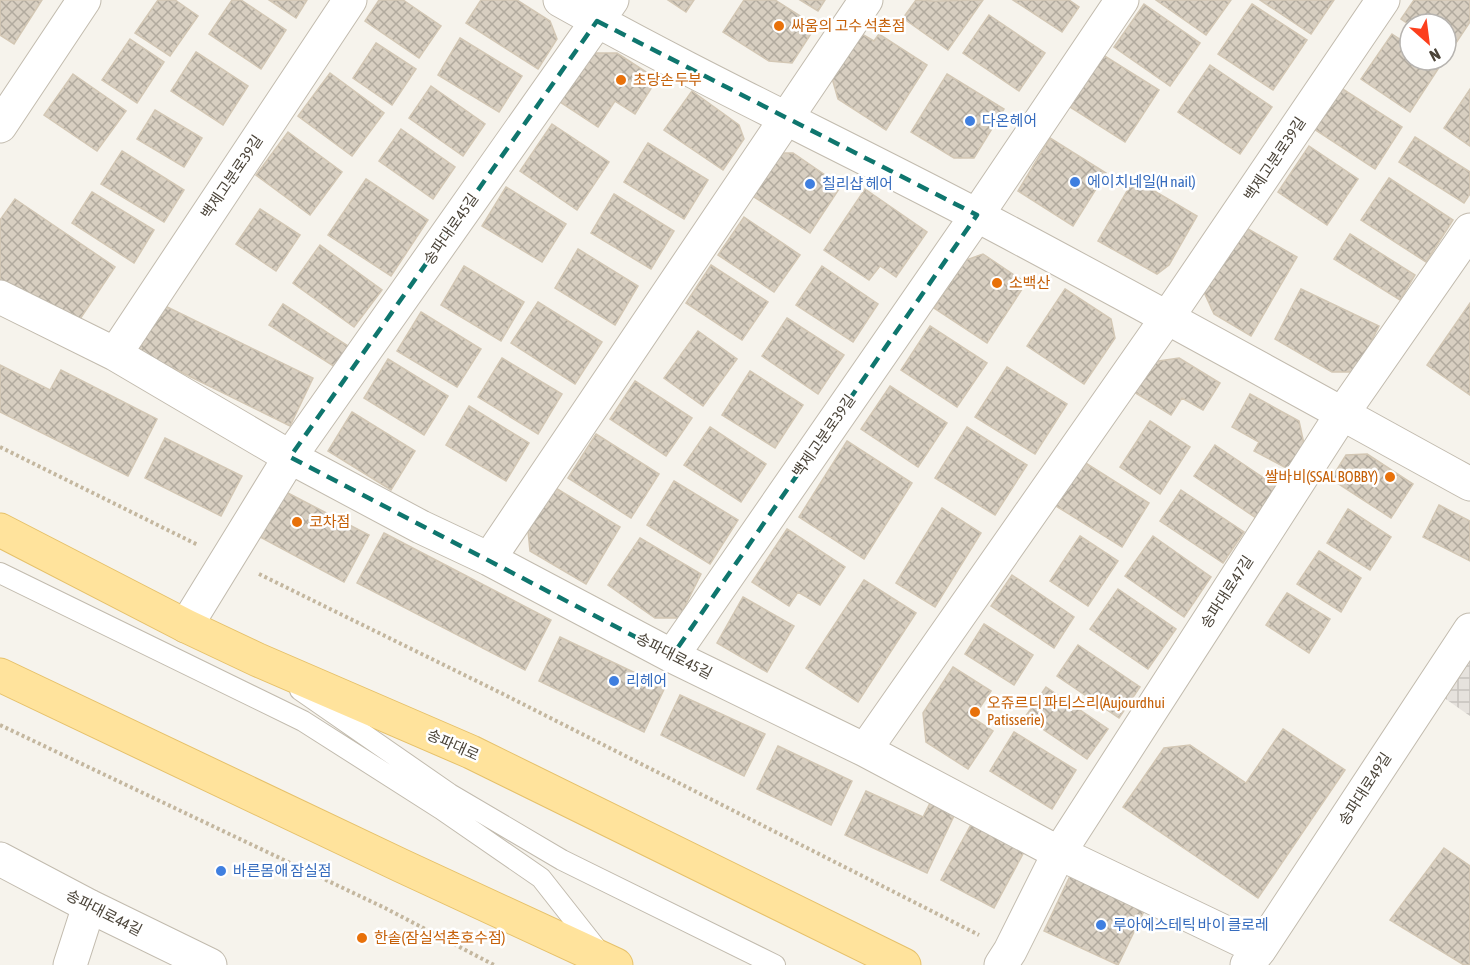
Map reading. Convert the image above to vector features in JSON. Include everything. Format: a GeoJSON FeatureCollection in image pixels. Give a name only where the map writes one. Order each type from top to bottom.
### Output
{"type":"FeatureCollection","features":[{"type":"Feature","properties":{"kind":"main road","name":"송파대로"},"geometry":{"type":"LineString","coordinates":[[0,530],[186,626],[258,660],[471,752],[904,965]]}},
{"type":"Feature","properties":{"kind":"main road"},"geometry":{"type":"LineString","coordinates":[[0,675],[610,962]]}},
{"type":"Feature","properties":{"kind":"street"},"geometry":{"type":"LineString","coordinates":[[0,126],[84,0]]}},
{"type":"Feature","properties":{"kind":"street","name":"백제고분로39길"},"geometry":{"type":"LineString","coordinates":[[115,354],[350,0]]}},
{"type":"Feature","properties":{"kind":"street"},"geometry":{"type":"LineString","coordinates":[[560,0],[604,10],[787,119],[977,215],[1470,483]]}},
{"type":"Feature","properties":{"kind":"street"},"geometry":{"type":"LineString","coordinates":[[489,559],[866,0]]}},
{"type":"Feature","properties":{"kind":"street","name":"백제고분로39길"},"geometry":{"type":"LineString","coordinates":[[672,656],[977,215],[1122,0]]}},
{"type":"Feature","properties":{"kind":"street","name":"백제고분로39길"},"geometry":{"type":"LineString","coordinates":[[865,750],[1167,318],[1383,0]]}},
{"type":"Feature","properties":{"kind":"street","name":"송파대로45길"},"geometry":{"type":"LineString","coordinates":[[186,626],[290,457],[604,10]]}},
{"type":"Feature","properties":{"kind":"street","name":"송파대로47길"},"geometry":{"type":"LineString","coordinates":[[1005,958],[1059,853],[1342,414],[1470,230]]}},
{"type":"Feature","properties":{"kind":"street","name":"송파대로45길"},"geometry":{"type":"LineString","coordinates":[[0,297],[115,354],[290,457],[421,527],[489,559],[672,656],[865,750],[1059,853]]}},
{"type":"Feature","properties":{"kind":"street","name":"송파대로49길"},"geometry":{"type":"LineString","coordinates":[[1059,853],[1253,957],[1470,630]]}},
{"type":"Feature","properties":{"kind":"street","name":"송파대로44길"},"geometry":{"type":"LineString","coordinates":[[0,859],[89,906],[210,965]]}},
{"type":"Feature","properties":{"kind":"street"},"geometry":{"type":"LineString","coordinates":[[70,965],[89,906]]}},
{"type":"Feature","properties":{"kind":"lane"},"geometry":{"type":"LineString","coordinates":[[0,573],[313,727],[441,809],[541,878],[610,962]]}},
{"type":"Feature","properties":{"kind":"lane"},"geometry":{"type":"LineString","coordinates":[[258,660],[450,794],[562,860],[775,965]]}},
{"type":"Feature","properties":{"kind":"path"},"geometry":{"type":"LineString","coordinates":[[0,447],[503,694],[1005,958]]}},
{"type":"Feature","properties":{"kind":"path"},"geometry":{"type":"LineString","coordinates":[[0,725],[385,908],[494,965]]}},
{"type":"Feature","properties":{"kind":"highlighted area"},"geometry":{"type":"Polygon","coordinates":[[[597,21],[977,215],[672,656],[290,457],[597,21]]]}},
{"type":"Feature","properties":{"kind":"shaded area"},"geometry":{"type":"Polygon","coordinates":[[[1470,649],[1470,716],[1440,695],[1470,649]]]}},
{"type":"Feature","properties":{"kind":"building"},"geometry":{"type":"Polygon","coordinates":[[[0,0],[42,0],[14,44],[0,35],[0,0]]]}},
{"type":"Feature","properties":{"kind":"building"},"geometry":{"type":"Polygon","coordinates":[[[158,0],[175,0],[198,16],[170,56],[135,33],[158,0]]]}},
{"type":"Feature","properties":{"kind":"building"},"geometry":{"type":"Polygon","coordinates":[[[232,0],[241,0],[286,30],[261,69],[209,34],[232,0]]]}},
{"type":"Feature","properties":{"kind":"building"},"geometry":{"type":"Polygon","coordinates":[[[269,0],[307,0],[296,18],[269,0]]]}},
{"type":"Feature","properties":{"kind":"building"},"geometry":{"type":"Polygon","coordinates":[[[379,0],[403,0],[441,26],[419,58],[365,21],[379,0]]]}},
{"type":"Feature","properties":{"kind":"building"},"geometry":{"type":"Polygon","coordinates":[[[481,0],[517,0],[550,21],[557,39],[538,69],[466,23],[481,0]]]}},
{"type":"Feature","properties":{"kind":"building"},"geometry":{"type":"Polygon","coordinates":[[[668,0],[694,0],[686,12],[668,0]]]}},
{"type":"Feature","properties":{"kind":"building"},"geometry":{"type":"Polygon","coordinates":[[[744,0],[775,0],[816,26],[792,63],[769,61],[723,32],[744,0]]]}},
{"type":"Feature","properties":{"kind":"building"},"geometry":{"type":"Polygon","coordinates":[[[800,0],[825,0],[818,11],[800,0]]]}},
{"type":"Feature","properties":{"kind":"building"},"geometry":{"type":"Polygon","coordinates":[[[916,0],[983,0],[948,50],[903,18],[916,0]]]}},
{"type":"Feature","properties":{"kind":"building"},"geometry":{"type":"Polygon","coordinates":[[[1013,0],[1069,0],[1079,7],[1062,32],[1013,0]]]}},
{"type":"Feature","properties":{"kind":"building"},"geometry":{"type":"Polygon","coordinates":[[[1156,0],[1231,0],[1206,35],[1156,0]]]}},
{"type":"Feature","properties":{"kind":"building"},"geometry":{"type":"Polygon","coordinates":[[[1260,0],[1334,0],[1311,34],[1260,0]]]}},
{"type":"Feature","properties":{"kind":"building"},"geometry":{"type":"Polygon","coordinates":[[[1414,0],[1470,0],[1470,22],[1458,40],[1458,12],[1406,12],[1414,0]]]}},
{"type":"Feature","properties":{"kind":"building"},"geometry":{"type":"Polygon","coordinates":[[[1144,4],[1200,43],[1170,86],[1114,47],[1144,4]]]}},
{"type":"Feature","properties":{"kind":"building"},"geometry":{"type":"Polygon","coordinates":[[[1252,4],[1307,40],[1273,90],[1218,54],[1252,4]]]}},
{"type":"Feature","properties":{"kind":"building"},"geometry":{"type":"Polygon","coordinates":[[[989,15],[1045,53],[1019,91],[963,53],[989,15]]]}},
{"type":"Feature","properties":{"kind":"building"},"geometry":{"type":"Polygon","coordinates":[[[860,33],[874,41],[879,34],[927,65],[886,130],[838,99],[832,78],[860,33]]]}},
{"type":"Feature","properties":{"kind":"building"},"geometry":{"type":"Polygon","coordinates":[[[1392,34],[1398,38],[1398,72],[1436,72],[1410,112],[1361,79],[1392,34]]]}},
{"type":"Feature","properties":{"kind":"building"},"geometry":{"type":"Polygon","coordinates":[[[460,38],[522,76],[499,112],[438,75],[460,38]]]}},
{"type":"Feature","properties":{"kind":"building"},"geometry":{"type":"Polygon","coordinates":[[[130,39],[164,62],[137,103],[102,80],[130,39]]]}},
{"type":"Feature","properties":{"kind":"building"},"geometry":{"type":"Polygon","coordinates":[[[376,43],[416,69],[392,105],[353,78],[376,43]]]}},
{"type":"Feature","properties":{"kind":"building"},"geometry":{"type":"Polygon","coordinates":[[[196,52],[248,86],[223,125],[171,91],[196,52]]]}},
{"type":"Feature","properties":{"kind":"building"},"geometry":{"type":"Polygon","coordinates":[[[592,53],[617,53],[657,79],[635,114],[615,101],[598,127],[560,102],[592,53]]]}},
{"type":"Feature","properties":{"kind":"building"},"geometry":{"type":"Polygon","coordinates":[[[1103,55],[1159,90],[1125,142],[1070,107],[1103,55]]]}},
{"type":"Feature","properties":{"kind":"building"},"geometry":{"type":"Polygon","coordinates":[[[1210,65],[1272,107],[1240,154],[1178,112],[1210,65]]]}},
{"type":"Feature","properties":{"kind":"building"},"geometry":{"type":"Polygon","coordinates":[[[330,73],[384,113],[352,156],[298,116],[330,73]]]}},
{"type":"Feature","properties":{"kind":"building"},"geometry":{"type":"Polygon","coordinates":[[[73,74],[126,111],[97,151],[44,115],[73,74]]]}},
{"type":"Feature","properties":{"kind":"building"},"geometry":{"type":"Polygon","coordinates":[[[947,74],[1004,109],[974,158],[954,158],[911,132],[947,74]]]}},
{"type":"Feature","properties":{"kind":"building"},"geometry":{"type":"Polygon","coordinates":[[[431,86],[485,124],[463,156],[409,118],[431,86]]]}},
{"type":"Feature","properties":{"kind":"building"},"geometry":{"type":"Polygon","coordinates":[[[1341,88],[1402,127],[1375,169],[1314,129],[1341,88]]]}},
{"type":"Feature","properties":{"kind":"building"},"geometry":{"type":"Polygon","coordinates":[[[1470,89],[1470,146],[1444,128],[1470,89]]]}},
{"type":"Feature","properties":{"kind":"building"},"geometry":{"type":"Polygon","coordinates":[[[692,91],[739,125],[744,139],[723,170],[664,130],[692,91]]]}},
{"type":"Feature","properties":{"kind":"building"},"geometry":{"type":"Polygon","coordinates":[[[155,110],[202,138],[184,167],[137,139],[155,110]]]}},
{"type":"Feature","properties":{"kind":"building"},"geometry":{"type":"Polygon","coordinates":[[[552,124],[609,162],[577,210],[520,171],[552,124]]]}},
{"type":"Feature","properties":{"kind":"building"},"geometry":{"type":"Polygon","coordinates":[[[401,129],[455,167],[433,199],[379,161],[401,129]]]}},
{"type":"Feature","properties":{"kind":"building"},"geometry":{"type":"Polygon","coordinates":[[[288,132],[342,172],[310,215],[256,175],[288,132]]]}},
{"type":"Feature","properties":{"kind":"building"},"geometry":{"type":"Polygon","coordinates":[[[1415,137],[1470,172],[1470,194],[1464,203],[1399,162],[1415,137]]]}},
{"type":"Feature","properties":{"kind":"building"},"geometry":{"type":"Polygon","coordinates":[[[1050,138],[1106,173],[1073,226],[1018,191],[1050,138]]]}},
{"type":"Feature","properties":{"kind":"building"},"geometry":{"type":"Polygon","coordinates":[[[648,143],[708,180],[684,219],[624,182],[648,143]]]}},
{"type":"Feature","properties":{"kind":"building"},"geometry":{"type":"Polygon","coordinates":[[[1309,146],[1358,179],[1327,225],[1278,192],[1309,146]]]}},
{"type":"Feature","properties":{"kind":"building"},"geometry":{"type":"Polygon","coordinates":[[[122,151],[184,190],[164,222],[101,184],[122,151]]]}},
{"type":"Feature","properties":{"kind":"building"},"geometry":{"type":"Polygon","coordinates":[[[779,153],[793,153],[841,186],[810,233],[751,195],[779,153]]]}},
{"type":"Feature","properties":{"kind":"building"},"geometry":{"type":"Polygon","coordinates":[[[1389,178],[1453,220],[1426,262],[1361,220],[1389,178]]]}},
{"type":"Feature","properties":{"kind":"building"},"geometry":{"type":"Polygon","coordinates":[[[366,179],[428,220],[391,276],[328,235],[366,179]]]}},
{"type":"Feature","properties":{"kind":"building"},"geometry":{"type":"Polygon","coordinates":[[[1134,179],[1197,216],[1169,265],[1157,274],[1098,241],[1134,179]]]}},
{"type":"Feature","properties":{"kind":"building"},"geometry":{"type":"Polygon","coordinates":[[[506,187],[566,224],[542,262],[482,226],[506,187]]]}},
{"type":"Feature","properties":{"kind":"building"},"geometry":{"type":"Polygon","coordinates":[[[865,189],[927,232],[896,277],[880,266],[869,280],[824,250],[865,189]]]}},
{"type":"Feature","properties":{"kind":"building"},"geometry":{"type":"Polygon","coordinates":[[[92,192],[154,230],[134,263],[72,223],[92,192]]]}},
{"type":"Feature","properties":{"kind":"building"},"geometry":{"type":"Polygon","coordinates":[[[614,194],[674,231],[651,269],[591,233],[614,194]]]}},
{"type":"Feature","properties":{"kind":"building"},"geometry":{"type":"Polygon","coordinates":[[[15,199],[115,267],[78,322],[0,282],[0,220],[15,199]]]}},
{"type":"Feature","properties":{"kind":"building"},"geometry":{"type":"Polygon","coordinates":[[[260,209],[300,235],[276,271],[236,244],[260,209]]]}},
{"type":"Feature","properties":{"kind":"building"},"geometry":{"type":"Polygon","coordinates":[[[744,217],[800,255],[774,292],[718,255],[744,217]]]}},
{"type":"Feature","properties":{"kind":"building"},"geometry":{"type":"Polygon","coordinates":[[[1241,225],[1297,257],[1251,336],[1214,314],[1203,290],[1241,225]]]}},
{"type":"Feature","properties":{"kind":"building"},"geometry":{"type":"Polygon","coordinates":[[[1350,234],[1415,275],[1400,300],[1334,259],[1350,234]]]}},
{"type":"Feature","properties":{"kind":"building"},"geometry":{"type":"Polygon","coordinates":[[[320,245],[382,290],[354,327],[293,283],[320,245]]]}},
{"type":"Feature","properties":{"kind":"building"},"geometry":{"type":"Polygon","coordinates":[[[578,249],[638,286],[615,325],[555,288],[578,249]]]}},
{"type":"Feature","properties":{"kind":"building"},"geometry":{"type":"Polygon","coordinates":[[[983,254],[1026,283],[987,343],[934,308],[966,260],[983,254]]]}},
{"type":"Feature","properties":{"kind":"building"},"geometry":{"type":"Polygon","coordinates":[[[711,265],[768,302],[742,340],[686,303],[711,265]]]}},
{"type":"Feature","properties":{"kind":"building"},"geometry":{"type":"Polygon","coordinates":[[[464,266],[524,302],[501,341],[441,305],[464,266]]]}},
{"type":"Feature","properties":{"kind":"building"},"geometry":{"type":"Polygon","coordinates":[[[822,266],[878,304],[853,342],[796,305],[822,266]]]}},
{"type":"Feature","properties":{"kind":"building"},"geometry":{"type":"Polygon","coordinates":[[[1065,289],[1111,319],[1115,338],[1084,384],[1027,346],[1065,289]]]}},
{"type":"Feature","properties":{"kind":"building"},"geometry":{"type":"Polygon","coordinates":[[[1301,289],[1379,326],[1356,372],[1332,372],[1275,339],[1301,289]]]}},
{"type":"Feature","properties":{"kind":"building"},"geometry":{"type":"Polygon","coordinates":[[[538,302],[602,342],[575,384],[511,343],[538,302]]]}},
{"type":"Feature","properties":{"kind":"building"},"geometry":{"type":"Polygon","coordinates":[[[1470,303],[1470,395],[1427,365],[1470,303]]]}},
{"type":"Feature","properties":{"kind":"building"},"geometry":{"type":"Polygon","coordinates":[[[161,304],[313,378],[290,426],[138,351],[161,304]]]}},
{"type":"Feature","properties":{"kind":"building"},"geometry":{"type":"Polygon","coordinates":[[[283,304],[348,346],[335,367],[269,325],[283,304]]]}},
{"type":"Feature","properties":{"kind":"building"},"geometry":{"type":"Polygon","coordinates":[[[421,312],[481,349],[457,387],[397,351],[421,312]]]}},
{"type":"Feature","properties":{"kind":"building"},"geometry":{"type":"Polygon","coordinates":[[[787,318],[844,355],[818,394],[762,356],[787,318]]]}},
{"type":"Feature","properties":{"kind":"building"},"geometry":{"type":"Polygon","coordinates":[[[930,326],[987,363],[957,407],[901,370],[930,326]]]}},
{"type":"Feature","properties":{"kind":"building"},"geometry":{"type":"Polygon","coordinates":[[[698,331],[737,359],[703,406],[664,378],[698,331]]]}},
{"type":"Feature","properties":{"kind":"building"},"geometry":{"type":"Polygon","coordinates":[[[502,358],[562,394],[538,434],[478,397],[502,358]]]}},
{"type":"Feature","properties":{"kind":"building"},"geometry":{"type":"Polygon","coordinates":[[[1179,358],[1220,383],[1203,410],[1182,398],[1171,415],[1134,392],[1152,362],[1179,358]]]}},
{"type":"Feature","properties":{"kind":"building"},"geometry":{"type":"Polygon","coordinates":[[[388,359],[448,396],[424,435],[364,398],[388,359]]]}},
{"type":"Feature","properties":{"kind":"building"},"geometry":{"type":"Polygon","coordinates":[[[0,365],[50,390],[61,370],[157,419],[128,476],[0,412],[0,365]]]}},
{"type":"Feature","properties":{"kind":"building"},"geometry":{"type":"Polygon","coordinates":[[[1007,367],[1067,404],[1035,454],[975,417],[1007,367]]]}},
{"type":"Feature","properties":{"kind":"building"},"geometry":{"type":"Polygon","coordinates":[[[750,371],[803,405],[775,448],[722,415],[750,371]]]}},
{"type":"Feature","properties":{"kind":"building"},"geometry":{"type":"Polygon","coordinates":[[[635,381],[692,418],[666,456],[610,419],[635,381]]]}},
{"type":"Feature","properties":{"kind":"building"},"geometry":{"type":"Polygon","coordinates":[[[890,386],[947,423],[918,467],[861,429],[890,386]]]}},
{"type":"Feature","properties":{"kind":"building"},"geometry":{"type":"Polygon","coordinates":[[[1250,394],[1299,421],[1304,444],[1290,470],[1254,451],[1259,442],[1232,427],[1250,394]]]}},
{"type":"Feature","properties":{"kind":"building"},"geometry":{"type":"Polygon","coordinates":[[[469,406],[529,443],[506,481],[446,445],[469,406]]]}},
{"type":"Feature","properties":{"kind":"building"},"geometry":{"type":"Polygon","coordinates":[[[352,412],[415,451],[391,490],[328,451],[352,412]]]}},
{"type":"Feature","properties":{"kind":"building"},"geometry":{"type":"Polygon","coordinates":[[[1150,421],[1190,447],[1160,494],[1120,467],[1150,421]]]}},
{"type":"Feature","properties":{"kind":"building"},"geometry":{"type":"Polygon","coordinates":[[[710,427],[766,464],[741,502],[684,465],[710,427]]]}},
{"type":"Feature","properties":{"kind":"building"},"geometry":{"type":"Polygon","coordinates":[[[967,427],[1027,465],[995,515],[935,478],[967,427]]]}},
{"type":"Feature","properties":{"kind":"building"},"geometry":{"type":"Polygon","coordinates":[[[596,434],[659,474],[631,518],[568,478],[596,434]]]}},
{"type":"Feature","properties":{"kind":"building"},"geometry":{"type":"Polygon","coordinates":[[[165,438],[242,476],[221,516],[145,478],[165,438]]]}},
{"type":"Feature","properties":{"kind":"building"},"geometry":{"type":"Polygon","coordinates":[[[847,441],[912,483],[864,559],[799,517],[847,441]]]}},
{"type":"Feature","properties":{"kind":"building"},"geometry":{"type":"Polygon","coordinates":[[[1215,445],[1277,487],[1256,518],[1194,476],[1215,445]]]}},
{"type":"Feature","properties":{"kind":"building"},"geometry":{"type":"Polygon","coordinates":[[[1367,454],[1413,484],[1391,518],[1331,479],[1346,455],[1367,454]]]}},
{"type":"Feature","properties":{"kind":"building"},"geometry":{"type":"Polygon","coordinates":[[[1084,462],[1149,503],[1122,547],[1056,506],[1084,462]]]}},
{"type":"Feature","properties":{"kind":"building"},"geometry":{"type":"Polygon","coordinates":[[[674,481],[738,520],[710,564],[647,525],[674,481]]]}},
{"type":"Feature","properties":{"kind":"building"},"geometry":{"type":"Polygon","coordinates":[[[554,487],[620,527],[586,584],[530,551],[528,531],[554,487]]]}},
{"type":"Feature","properties":{"kind":"building"},"geometry":{"type":"Polygon","coordinates":[[[1181,490],[1244,532],[1223,563],[1160,521],[1181,490]]]}},
{"type":"Feature","properties":{"kind":"building"},"geometry":{"type":"Polygon","coordinates":[[[284,491],[369,535],[344,582],[260,537],[284,491]]]}},
{"type":"Feature","properties":{"kind":"building"},"geometry":{"type":"Polygon","coordinates":[[[1439,505],[1470,521],[1470,561],[1423,537],[1439,505]]]}},
{"type":"Feature","properties":{"kind":"building"},"geometry":{"type":"Polygon","coordinates":[[[942,508],[981,533],[935,607],[896,583],[942,508]]]}},
{"type":"Feature","properties":{"kind":"building"},"geometry":{"type":"Polygon","coordinates":[[[1348,509],[1391,537],[1370,570],[1327,543],[1348,509]]]}},
{"type":"Feature","properties":{"kind":"building"},"geometry":{"type":"Polygon","coordinates":[[[787,529],[845,567],[820,605],[798,592],[789,606],[752,582],[787,529]]]}},
{"type":"Feature","properties":{"kind":"building"},"geometry":{"type":"Polygon","coordinates":[[[384,533],[551,620],[525,670],[357,583],[384,533]]]}},
{"type":"Feature","properties":{"kind":"building"},"geometry":{"type":"Polygon","coordinates":[[[1080,536],[1118,561],[1088,606],[1050,581],[1080,536]]]}},
{"type":"Feature","properties":{"kind":"building"},"geometry":{"type":"Polygon","coordinates":[[[1153,536],[1211,577],[1184,617],[1125,576],[1153,536]]]}},
{"type":"Feature","properties":{"kind":"building"},"geometry":{"type":"Polygon","coordinates":[[[640,538],[701,574],[679,618],[655,618],[608,585],[640,538]]]}},
{"type":"Feature","properties":{"kind":"building"},"geometry":{"type":"Polygon","coordinates":[[[1319,551],[1361,578],[1341,612],[1297,584],[1319,551]]]}},
{"type":"Feature","properties":{"kind":"building"},"geometry":{"type":"Polygon","coordinates":[[[1012,575],[1074,617],[1054,648],[991,606],[1012,575]]]}},
{"type":"Feature","properties":{"kind":"building"},"geometry":{"type":"Polygon","coordinates":[[[864,580],[916,613],[858,702],[806,668],[864,580]]]}},
{"type":"Feature","properties":{"kind":"building"},"geometry":{"type":"Polygon","coordinates":[[[1118,589],[1176,629],[1148,669],[1090,629],[1118,589]]]}},
{"type":"Feature","properties":{"kind":"building"},"geometry":{"type":"Polygon","coordinates":[[[1287,593],[1330,619],[1309,653],[1266,625],[1287,593]]]}},
{"type":"Feature","properties":{"kind":"building"},"geometry":{"type":"Polygon","coordinates":[[[743,597],[794,626],[767,672],[717,643],[743,597]]]}},
{"type":"Feature","properties":{"kind":"building"},"geometry":{"type":"Polygon","coordinates":[[[984,624],[1033,655],[1014,685],[965,654],[984,624]]]}},
{"type":"Feature","properties":{"kind":"building"},"geometry":{"type":"Polygon","coordinates":[[[560,637],[665,687],[644,732],[539,681],[560,637]]]}},
{"type":"Feature","properties":{"kind":"building"},"geometry":{"type":"Polygon","coordinates":[[[1078,645],[1140,687],[1119,718],[1057,676],[1078,645]]]}},
{"type":"Feature","properties":{"kind":"building"},"geometry":{"type":"Polygon","coordinates":[[[953,667],[991,691],[973,718],[993,731],[968,769],[926,742],[923,713],[953,667]]]}},
{"type":"Feature","properties":{"kind":"building"},"geometry":{"type":"Polygon","coordinates":[[[1046,687],[1108,729],[1087,759],[1025,717],[1046,687]]]}},
{"type":"Feature","properties":{"kind":"building"},"geometry":{"type":"Polygon","coordinates":[[[680,695],[765,734],[744,776],[661,735],[680,695]]]}},
{"type":"Feature","properties":{"kind":"building"},"geometry":{"type":"Polygon","coordinates":[[[1283,729],[1345,770],[1258,898],[1123,807],[1164,748],[1190,745],[1246,783],[1283,729]]]}},
{"type":"Feature","properties":{"kind":"building"},"geometry":{"type":"Polygon","coordinates":[[[1014,732],[1076,770],[1052,809],[990,771],[1014,732]]]}},
{"type":"Feature","properties":{"kind":"building"},"geometry":{"type":"Polygon","coordinates":[[[778,746],[852,781],[831,825],[757,789],[778,746]]]}},
{"type":"Feature","properties":{"kind":"building"},"geometry":{"type":"Polygon","coordinates":[[[866,791],[923,817],[936,791],[960,803],[927,873],[845,835],[866,791]]]}},
{"type":"Feature","properties":{"kind":"building"},"geometry":{"type":"Polygon","coordinates":[[[973,821],[1025,850],[994,908],[941,880],[973,821]]]}},
{"type":"Feature","properties":{"kind":"building"},"geometry":{"type":"Polygon","coordinates":[[[1444,848],[1470,866],[1470,965],[1464,965],[1390,920],[1444,848]]]}},
{"type":"Feature","properties":{"kind":"building"},"geometry":{"type":"Polygon","coordinates":[[[1071,874],[1145,909],[1118,965],[1044,931],[1071,874]]]}},
{"type":"Feature","properties":{"kind":"place","name":"싸움의 고수 석촌점"},"geometry":{"type":"Point","coordinates":[779,26]}},
{"type":"Feature","properties":{"kind":"place","name":"초당손두부"},"geometry":{"type":"Point","coordinates":[621,80]}},
{"type":"Feature","properties":{"kind":"place","name":"다온헤어"},"geometry":{"type":"Point","coordinates":[970,121]}},
{"type":"Feature","properties":{"kind":"place","name":"에이치네일(H nail)"},"geometry":{"type":"Point","coordinates":[1075,182]}},
{"type":"Feature","properties":{"kind":"place","name":"칠리샵 헤어"},"geometry":{"type":"Point","coordinates":[810,184]}},
{"type":"Feature","properties":{"kind":"place","name":"소백산"},"geometry":{"type":"Point","coordinates":[997,283]}},
{"type":"Feature","properties":{"kind":"place","name":"쌀바비(SSAL BOBBY)"},"geometry":{"type":"Point","coordinates":[1390,477]}},
{"type":"Feature","properties":{"kind":"place","name":"코차점"},"geometry":{"type":"Point","coordinates":[297,522]}},
{"type":"Feature","properties":{"kind":"place","name":"리헤어"},"geometry":{"type":"Point","coordinates":[614,681]}},
{"type":"Feature","properties":{"kind":"place","name":"오쥬르디 파티스리(Aujourdhui Patisserie)"},"geometry":{"type":"Point","coordinates":[975,712]}},
{"type":"Feature","properties":{"kind":"place","name":"바른몸애 잠실점"},"geometry":{"type":"Point","coordinates":[221,871]}},
{"type":"Feature","properties":{"kind":"place","name":"루아에스테틱 바이 클로레"},"geometry":{"type":"Point","coordinates":[1101,925]}},
{"type":"Feature","properties":{"kind":"place","name":"한솥(잠실석촌호수점)"},"geometry":{"type":"Point","coordinates":[362,938]}}]}
